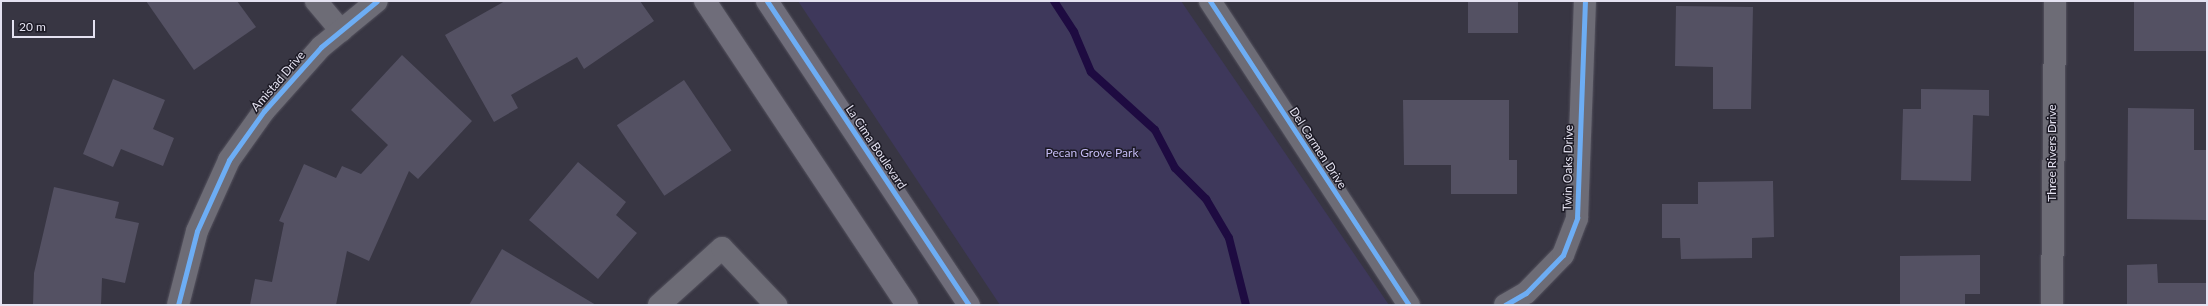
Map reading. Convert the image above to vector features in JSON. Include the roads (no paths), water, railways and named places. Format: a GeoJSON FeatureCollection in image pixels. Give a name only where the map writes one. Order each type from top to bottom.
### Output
{"type":"FeatureCollection","features":[{"type":"Feature","properties":{"kind":"street"},"geometry":{"type":"LineString","coordinates":[[316,1],[341,31]]}},
{"type":"Feature","properties":{"kind":"street","name":"Amistad Drive"},"geometry":{"type":"LineString","coordinates":[[178,305],[197,232],[229,160],[264,110],[321,47],[377,1]]}},
{"type":"Feature","properties":{"kind":"street"},"geometry":{"type":"LineString","coordinates":[[706,1],[907,305]]}},
{"type":"Feature","properties":{"kind":"street","name":"La Cima Boulevard"},"geometry":{"type":"LineString","coordinates":[[767,1],[969,305]]}},
{"type":"Feature","properties":{"kind":"street","name":"Del Carmen Drive"},"geometry":{"type":"LineString","coordinates":[[1210,1],[1409,305]]}},
{"type":"Feature","properties":{"kind":"street","name":"Twin Oaks Drive"},"geometry":{"type":"LineString","coordinates":[[1505,305],[1526,293],[1564,255],[1577,218],[1584,1]]}},
{"type":"Feature","properties":{"kind":"street","name":"Three Rivers Drive"},"geometry":{"type":"LineString","coordinates":[[2052,305],[2055,1]]}},
{"type":"Feature","properties":{"kind":"street"},"geometry":{"type":"LineString","coordinates":[[659,305],[722,248],[776,305]]}},
{"type":"Feature","properties":{"kind":"waterway"},"geometry":{"type":"LineString","coordinates":[[1054,1],[1074,32],[1091,72],[1155,130],[1175,168],[1206,199],[1229,238],[1246,305]]}},
{"type":"Feature","properties":{"kind":"park label","name":"Pecan Grove Park"},"geometry":{"type":"Point","coordinates":[1092,153]}}]}
